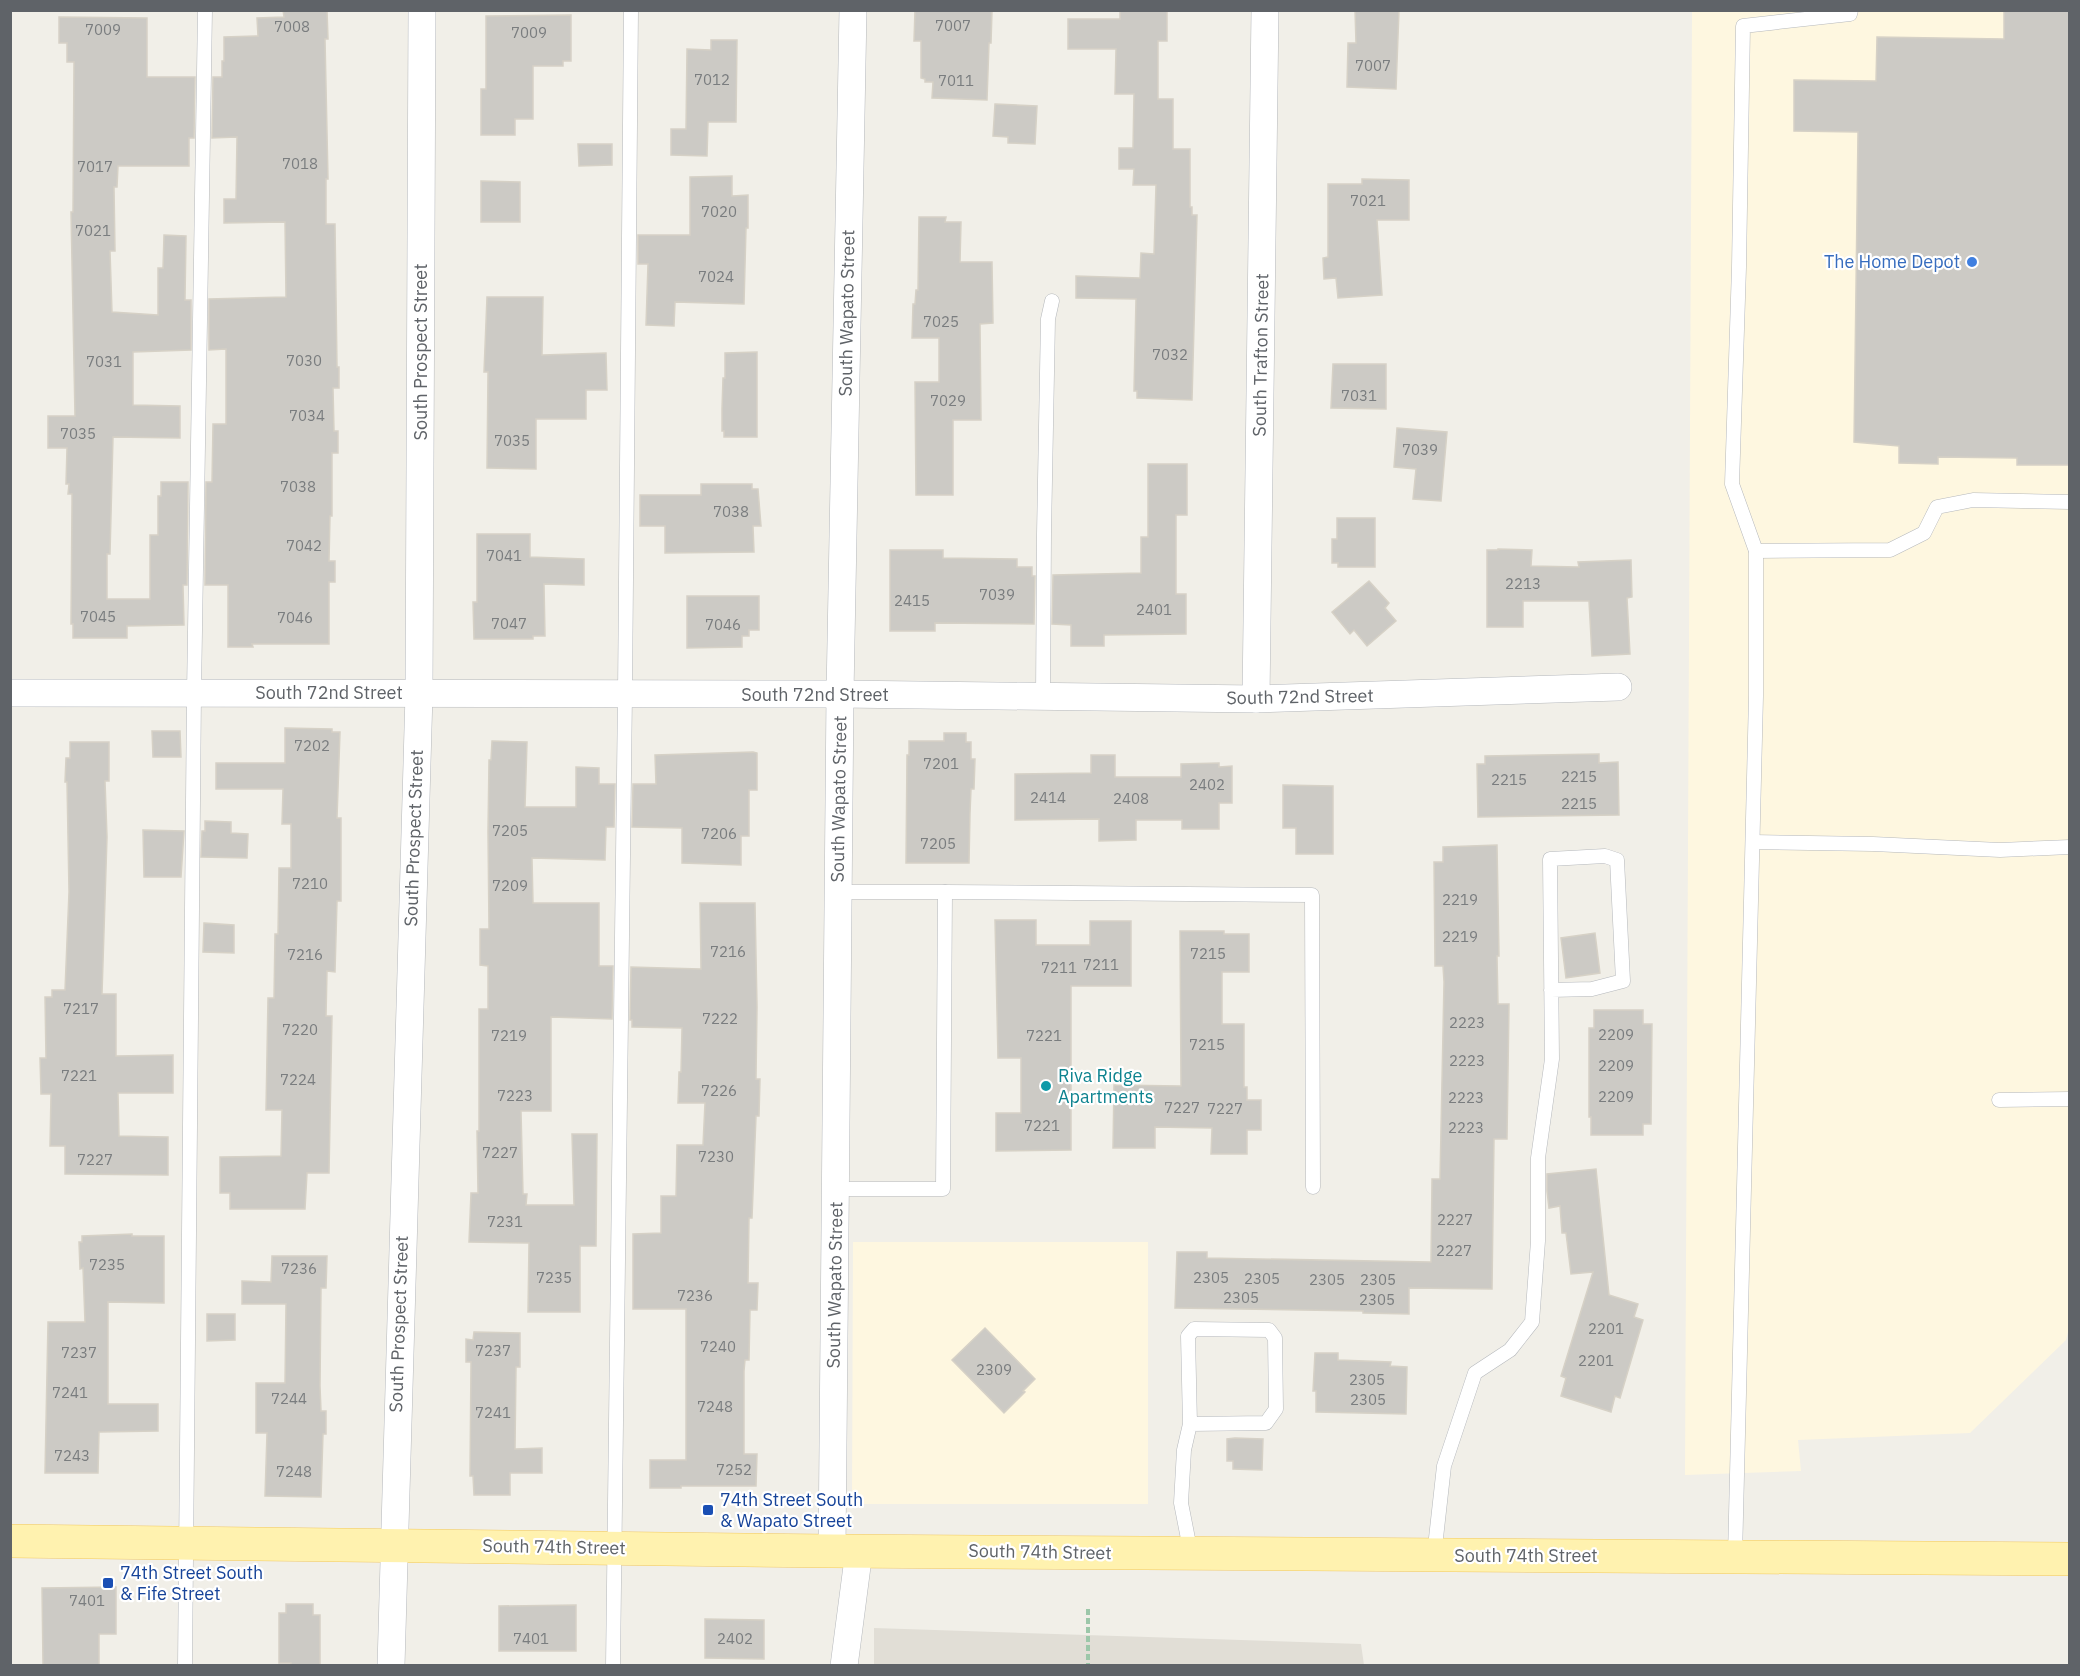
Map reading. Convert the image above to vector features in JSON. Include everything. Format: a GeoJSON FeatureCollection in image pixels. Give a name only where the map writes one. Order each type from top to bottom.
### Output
{"type":"FeatureCollection","features":[{"type":"Feature","properties":{"kind":"main road","name":"South 74th Street"},"geometry":{"type":"LineString","coordinates":[[10,1541],[846,1551],[2070,1559]]}},
{"type":"Feature","properties":{"kind":"street","name":"South Prospect Street"},"geometry":{"type":"LineString","coordinates":[[391,1665],[419,694],[423,10]]}},
{"type":"Feature","properties":{"kind":"street","name":"South Wapato Street"},"geometry":{"type":"LineString","coordinates":[[844,1665],[846,1551],[836,1189],[840,694],[853,10]]}},
{"type":"Feature","properties":{"kind":"street","name":"South Trafton Street"},"geometry":{"type":"LineString","coordinates":[[1256,699],[1265,10]]}},
{"type":"Feature","properties":{"kind":"street","name":"South 72nd Street"},"geometry":{"type":"LineString","coordinates":[[10,693],[840,694],[1256,699],[1618,687]]}},
{"type":"Feature","properties":{"kind":"lane"},"geometry":{"type":"LineString","coordinates":[[185,1665],[194,693],[205,10]]}},
{"type":"Feature","properties":{"kind":"lane"},"geometry":{"type":"LineString","coordinates":[[613,1665],[631,10]]}},
{"type":"Feature","properties":{"kind":"lane"},"geometry":{"type":"LineString","coordinates":[[1735,1557],[1756,696],[1756,551],[1732,484],[1743,26],[1850,14],[1851,10]]}},
{"type":"Feature","properties":{"kind":"lane"},"geometry":{"type":"LineString","coordinates":[[1043,697],[1048,319],[1052,301]]}},
{"type":"Feature","properties":{"kind":"lane"},"geometry":{"type":"LineString","coordinates":[[1756,551],[1890,550],[1924,533],[1937,507],[1973,500],[2070,502]]}},
{"type":"Feature","properties":{"kind":"lane"},"geometry":{"type":"LineString","coordinates":[[1752,842],[1873,844],[2000,850],[2070,847]]}},
{"type":"Feature","properties":{"kind":"lane"},"geometry":{"type":"LineString","coordinates":[[1434,1556],[1444,1466],[1475,1373],[1510,1350],[1532,1322],[1538,1241],[1538,1158],[1552,1059],[1551,990],[1550,859],[1605,856],[1617,860],[1623,981],[1592,989],[1551,990]]}},
{"type":"Feature","properties":{"kind":"lane"},"geometry":{"type":"LineString","coordinates":[[838,892],[1312,895],[1313,1187]]}},
{"type":"Feature","properties":{"kind":"lane"},"geometry":{"type":"LineString","coordinates":[[836,1189],[944,1189],[945,892]]}},
{"type":"Feature","properties":{"kind":"lane"},"geometry":{"type":"LineString","coordinates":[[1999,1100],[2070,1099]]}},
{"type":"Feature","properties":{"kind":"lane"},"geometry":{"type":"LineString","coordinates":[[1190,1424],[1266,1422],[1276,1409],[1275,1338],[1269,1329],[1194,1329],[1188,1336],[1190,1424],[1184,1450],[1181,1503],[1191,1554]]}},
{"type":"Feature","properties":{"kind":"path"},"geometry":{"type":"LineString","coordinates":[[1088,1610],[1088,1665]]}},
{"type":"Feature","properties":{"kind":"shaded area"},"geometry":{"type":"Polygon","coordinates":[[[1692,11],[2069,11],[2070,1324],[2066,1340],[1970,1433],[1798,1440],[1801,1471],[1685,1475],[1692,11]]]}},
{"type":"Feature","properties":{"kind":"shaded area"},"geometry":{"type":"Polygon","coordinates":[[[853,1242],[1148,1242],[1148,1504],[852,1504],[853,1242]]]}},
{"type":"Feature","properties":{"kind":"shaded area"},"geometry":{"type":"Polygon","coordinates":[[[874,1628],[1361,1644],[1364,1665],[874,1665],[874,1628]]]}},
{"type":"Feature","properties":{"kind":"building"},"geometry":{"type":"Polygon","coordinates":[[[283,10],[327,10],[328,39],[325,39],[328,179],[326,179],[326,224],[335,224],[337,367],[339,367],[339,388],[333,388],[334,431],[338,431],[338,453],[332,453],[329,561],[335,561],[335,582],[329,582],[329,644],[252,644],[253,647],[228,647],[228,585],[205,585],[206,482],[212,482],[213,424],[226,424],[226,349],[209,350],[209,299],[286,297],[285,222],[224,223],[224,199],[236,199],[237,137],[212,138],[213,77],[222,77],[224,37],[258,36],[257,18],[284,17],[283,10]]]}},
{"type":"Feature","properties":{"kind":"building"},"geometry":{"type":"Polygon","coordinates":[[[915,10],[992,11],[987,100],[932,98],[933,82],[925,82],[925,79],[921,78],[921,41],[914,41],[915,10]]]}},
{"type":"Feature","properties":{"kind":"building"},"geometry":{"type":"Polygon","coordinates":[[[1120,10],[1167,10],[1167,41],[1158,41],[1158,99],[1173,99],[1173,149],[1190,149],[1190,207],[1192,207],[1192,215],[1197,215],[1192,400],[1137,398],[1137,391],[1134,391],[1136,299],[1076,298],[1076,276],[1140,278],[1141,253],[1154,254],[1156,185],[1133,185],[1134,169],[1119,169],[1119,148],[1133,148],[1134,94],[1115,94],[1116,49],[1068,49],[1068,19],[1120,19],[1120,10]]]}},
{"type":"Feature","properties":{"kind":"building"},"geometry":{"type":"Polygon","coordinates":[[[1355,10],[1399,10],[1396,89],[1347,87],[1348,43],[1356,43],[1355,10]]]}},
{"type":"Feature","properties":{"kind":"building","name":"The Home Depot"},"geometry":{"type":"Polygon","coordinates":[[[2004,10],[2070,10],[2070,465],[2017,465],[2017,458],[1938,457],[1938,464],[1899,463],[1899,446],[1854,442],[1858,132],[1794,131],[1794,80],[1876,81],[1877,37],[2004,39],[2004,10]]]}},
{"type":"Feature","properties":{"kind":"building"},"geometry":{"type":"Polygon","coordinates":[[[571,15],[571,61],[563,61],[563,66],[533,66],[533,119],[515,119],[515,135],[481,135],[481,89],[486,89],[486,16],[571,15]]]}},
{"type":"Feature","properties":{"kind":"building"},"geometry":{"type":"Polygon","coordinates":[[[59,17],[147,18],[147,77],[195,77],[194,138],[189,138],[189,166],[118,166],[117,187],[114,187],[115,251],[110,251],[112,312],[158,315],[158,268],[163,268],[164,235],[186,236],[185,300],[191,300],[191,350],[133,352],[133,405],[180,406],[180,438],[113,437],[110,554],[107,554],[107,599],[150,599],[150,535],[158,535],[158,496],[161,496],[161,482],[188,482],[187,585],[183,585],[184,625],[127,626],[127,638],[73,638],[73,624],[71,624],[72,494],[68,494],[69,484],[66,484],[67,448],[48,448],[48,416],[75,416],[71,212],[73,212],[74,62],[67,62],[67,43],[59,43],[59,17]]]}},
{"type":"Feature","properties":{"kind":"building"},"geometry":{"type":"Polygon","coordinates":[[[711,40],[737,40],[736,122],[708,122],[707,156],[671,155],[671,129],[686,129],[687,49],[711,50],[711,40]]]}},
{"type":"Feature","properties":{"kind":"building"},"geometry":{"type":"Polygon","coordinates":[[[995,104],[1037,106],[1035,144],[1008,143],[1008,137],[993,136],[995,104]]]}},
{"type":"Feature","properties":{"kind":"building"},"geometry":{"type":"Polygon","coordinates":[[[578,144],[612,144],[612,165],[579,166],[578,144]]]}},
{"type":"Feature","properties":{"kind":"building"},"geometry":{"type":"Polygon","coordinates":[[[732,176],[732,196],[748,195],[744,304],[675,302],[674,326],[646,325],[648,264],[638,264],[638,235],[690,235],[690,177],[732,176]]]}},
{"type":"Feature","properties":{"kind":"building"},"geometry":{"type":"Polygon","coordinates":[[[1362,179],[1409,180],[1409,220],[1377,220],[1382,295],[1338,298],[1336,278],[1324,279],[1323,258],[1328,257],[1328,184],[1362,184],[1362,179]]]}},
{"type":"Feature","properties":{"kind":"building"},"geometry":{"type":"Polygon","coordinates":[[[481,181],[520,182],[520,222],[481,222],[481,181]]]}},
{"type":"Feature","properties":{"kind":"building"},"geometry":{"type":"Polygon","coordinates":[[[919,217],[946,217],[945,222],[961,222],[960,262],[992,262],[993,323],[980,324],[981,420],[953,420],[953,495],[916,495],[915,382],[939,382],[939,338],[912,338],[913,304],[915,304],[916,290],[918,290],[919,217]]]}},
{"type":"Feature","properties":{"kind":"building"},"geometry":{"type":"Polygon","coordinates":[[[487,297],[543,297],[542,355],[606,353],[607,390],[586,390],[586,419],[536,419],[536,469],[487,468],[488,372],[484,372],[487,297]]]}},
{"type":"Feature","properties":{"kind":"building"},"geometry":{"type":"Polygon","coordinates":[[[757,352],[757,437],[724,437],[722,409],[725,353],[757,352]]]}},
{"type":"Feature","properties":{"kind":"building"},"geometry":{"type":"Polygon","coordinates":[[[1333,364],[1386,364],[1386,409],[1331,408],[1333,364]]]}},
{"type":"Feature","properties":{"kind":"building"},"geometry":{"type":"Polygon","coordinates":[[[1397,428],[1447,432],[1441,501],[1413,499],[1416,469],[1394,467],[1397,428]]]}},
{"type":"Feature","properties":{"kind":"building"},"geometry":{"type":"Polygon","coordinates":[[[1148,464],[1187,464],[1187,515],[1176,515],[1176,594],[1186,594],[1186,634],[1104,635],[1104,646],[1071,646],[1071,625],[1052,624],[1053,575],[1141,573],[1141,537],[1148,537],[1148,464]]]}},
{"type":"Feature","properties":{"kind":"building"},"geometry":{"type":"Polygon","coordinates":[[[701,484],[752,484],[752,489],[758,489],[761,526],[753,526],[754,552],[665,553],[665,526],[640,526],[640,495],[701,495],[701,484]]]}},
{"type":"Feature","properties":{"kind":"building"},"geometry":{"type":"Polygon","coordinates":[[[1337,518],[1375,518],[1375,567],[1338,567],[1338,563],[1332,563],[1332,539],[1337,539],[1337,518]]]}},
{"type":"Feature","properties":{"kind":"building"},"geometry":{"type":"Polygon","coordinates":[[[477,534],[530,534],[530,557],[584,559],[584,585],[544,584],[545,636],[533,636],[533,639],[474,639],[473,602],[477,602],[477,534]]]}},
{"type":"Feature","properties":{"kind":"building"},"geometry":{"type":"Polygon","coordinates":[[[890,550],[943,550],[943,558],[1017,559],[1017,567],[1032,567],[1032,576],[1035,576],[1034,624],[935,623],[935,631],[890,631],[890,550]]]}},
{"type":"Feature","properties":{"kind":"building"},"geometry":{"type":"Polygon","coordinates":[[[1487,550],[1532,550],[1531,566],[1579,567],[1578,562],[1631,560],[1632,597],[1627,598],[1630,654],[1592,656],[1589,601],[1523,601],[1523,627],[1487,627],[1487,550]]]}},
{"type":"Feature","properties":{"kind":"building"},"geometry":{"type":"Polygon","coordinates":[[[1369,581],[1389,603],[1385,608],[1396,621],[1367,646],[1354,630],[1350,634],[1332,612],[1369,581]]]}},
{"type":"Feature","properties":{"kind":"building"},"geometry":{"type":"Polygon","coordinates":[[[687,596],[759,596],[759,630],[749,630],[749,636],[742,636],[742,647],[687,648],[687,596]]]}},
{"type":"Feature","properties":{"kind":"building"},"geometry":{"type":"Polygon","coordinates":[[[285,728],[332,729],[332,732],[340,732],[337,818],[341,818],[341,901],[337,901],[335,972],[327,971],[326,1016],[332,1016],[329,1173],[307,1173],[305,1209],[230,1209],[230,1193],[220,1193],[220,1157],[281,1156],[282,1110],[266,1110],[268,998],[274,998],[279,868],[291,868],[291,824],[282,824],[283,789],[216,789],[216,763],[285,763],[285,728]]]}},
{"type":"Feature","properties":{"kind":"building"},"geometry":{"type":"Polygon","coordinates":[[[152,731],[180,731],[181,757],[153,757],[152,731]]]}},
{"type":"Feature","properties":{"kind":"building"},"geometry":{"type":"Polygon","coordinates":[[[944,733],[966,733],[966,742],[971,742],[971,759],[975,759],[974,789],[971,789],[969,863],[906,863],[909,741],[944,741],[944,733]]]}},
{"type":"Feature","properties":{"kind":"building"},"geometry":{"type":"Polygon","coordinates":[[[492,741],[527,742],[525,807],[576,807],[576,767],[599,768],[599,784],[615,784],[614,827],[606,827],[605,860],[532,858],[533,903],[599,903],[599,966],[613,966],[612,1019],[551,1017],[551,1111],[521,1111],[523,1194],[527,1194],[526,1205],[574,1205],[572,1134],[597,1134],[596,1246],[580,1246],[580,1312],[528,1312],[529,1243],[469,1242],[471,1193],[478,1193],[479,1009],[488,1009],[488,966],[480,965],[480,929],[489,929],[489,760],[491,760],[492,741]]]}},
{"type":"Feature","properties":{"kind":"building"},"geometry":{"type":"Polygon","coordinates":[[[70,742],[109,742],[109,781],[105,781],[107,837],[102,994],[116,994],[116,1056],[173,1055],[173,1093],[118,1093],[119,1136],[168,1137],[168,1175],[65,1174],[65,1146],[50,1146],[51,1094],[41,1094],[40,1058],[46,1058],[45,997],[52,997],[52,990],[65,990],[69,892],[67,782],[65,782],[66,758],[70,758],[70,742]]]}},
{"type":"Feature","properties":{"kind":"building"},"geometry":{"type":"Polygon","coordinates":[[[757,753],[757,790],[749,790],[749,836],[741,836],[741,865],[682,863],[682,828],[632,827],[633,784],[656,784],[655,755],[757,753]]]}},
{"type":"Feature","properties":{"kind":"building"},"geometry":{"type":"Polygon","coordinates":[[[1599,754],[1599,763],[1618,762],[1619,815],[1478,817],[1477,764],[1485,764],[1485,756],[1599,754]]]}},
{"type":"Feature","properties":{"kind":"building"},"geometry":{"type":"Polygon","coordinates":[[[1091,755],[1115,755],[1115,777],[1181,777],[1181,764],[1219,763],[1219,767],[1232,766],[1232,803],[1219,803],[1219,829],[1182,829],[1182,820],[1136,820],[1136,840],[1099,841],[1099,819],[1015,820],[1015,774],[1091,773],[1091,755]]]}},
{"type":"Feature","properties":{"kind":"building"},"geometry":{"type":"Polygon","coordinates":[[[1283,785],[1333,786],[1333,854],[1296,854],[1296,828],[1283,828],[1283,785]]]}},
{"type":"Feature","properties":{"kind":"building"},"geometry":{"type":"Polygon","coordinates":[[[205,821],[231,822],[231,833],[248,834],[247,858],[201,857],[202,831],[205,831],[205,821]]]}},
{"type":"Feature","properties":{"kind":"building"},"geometry":{"type":"Polygon","coordinates":[[[143,830],[184,831],[181,877],[144,877],[143,830]]]}},
{"type":"Feature","properties":{"kind":"building"},"geometry":{"type":"Polygon","coordinates":[[[1497,845],[1498,1004],[1509,1004],[1507,1139],[1494,1139],[1492,1289],[1409,1288],[1409,1314],[1363,1313],[1363,1311],[1175,1308],[1177,1252],[1207,1252],[1207,1258],[1431,1262],[1432,1179],[1440,1179],[1444,982],[1443,966],[1435,966],[1434,862],[1443,862],[1443,847],[1497,845]]]}},
{"type":"Feature","properties":{"kind":"building"},"geometry":{"type":"Polygon","coordinates":[[[700,903],[755,903],[756,1079],[760,1079],[759,1116],[756,1116],[752,1218],[749,1218],[748,1283],[758,1283],[757,1310],[750,1310],[749,1360],[745,1360],[744,1371],[744,1454],[757,1454],[756,1486],[650,1488],[650,1460],[686,1460],[686,1309],[633,1309],[633,1234],[661,1233],[661,1196],[676,1196],[677,1145],[703,1145],[705,1103],[678,1103],[682,1028],[632,1027],[632,1020],[630,1020],[631,967],[701,969],[700,903]]]}},
{"type":"Feature","properties":{"kind":"building"},"geometry":{"type":"Polygon","coordinates":[[[995,920],[1036,920],[1036,945],[1090,945],[1090,921],[1131,921],[1131,986],[1071,986],[1071,1150],[996,1151],[996,1113],[1021,1113],[1021,1058],[998,1058],[995,920]]]}},
{"type":"Feature","properties":{"kind":"building"},"geometry":{"type":"Polygon","coordinates":[[[204,923],[234,925],[234,953],[203,952],[204,923]]]}},
{"type":"Feature","properties":{"kind":"building"},"geometry":{"type":"Polygon","coordinates":[[[1180,931],[1224,931],[1224,934],[1249,934],[1249,972],[1222,972],[1222,1024],[1244,1024],[1244,1087],[1247,1087],[1247,1100],[1261,1100],[1261,1130],[1247,1130],[1247,1154],[1211,1154],[1212,1128],[1155,1127],[1155,1148],[1113,1148],[1114,1085],[1181,1086],[1180,931]]]}},
{"type":"Feature","properties":{"kind":"building"},"geometry":{"type":"Polygon","coordinates":[[[1595,933],[1600,973],[1566,978],[1561,938],[1595,933]]]}},
{"type":"Feature","properties":{"kind":"building"},"geometry":{"type":"Polygon","coordinates":[[[1594,1010],[1643,1010],[1643,1024],[1652,1024],[1651,1124],[1643,1124],[1643,1135],[1591,1135],[1589,1028],[1594,1028],[1594,1010]]]}},
{"type":"Feature","properties":{"kind":"building"},"geometry":{"type":"Polygon","coordinates":[[[1596,1169],[1609,1295],[1638,1304],[1634,1317],[1643,1320],[1620,1398],[1615,1396],[1611,1412],[1561,1396],[1566,1378],[1561,1376],[1593,1272],[1571,1274],[1566,1233],[1562,1233],[1560,1206],[1549,1208],[1547,1191],[1547,1174],[1596,1169]]]}},
{"type":"Feature","properties":{"kind":"building"},"geometry":{"type":"Polygon","coordinates":[[[132,1234],[132,1236],[164,1236],[164,1303],[108,1302],[108,1404],[158,1404],[158,1431],[99,1432],[98,1473],[45,1473],[48,1322],[85,1322],[83,1268],[80,1269],[79,1242],[82,1242],[82,1236],[132,1234]]]}},
{"type":"Feature","properties":{"kind":"building"},"geometry":{"type":"Polygon","coordinates":[[[272,1256],[327,1256],[326,1288],[321,1288],[320,1386],[321,1411],[326,1411],[326,1434],[323,1434],[321,1497],[265,1496],[267,1433],[256,1433],[256,1383],[285,1383],[286,1304],[242,1304],[242,1281],[271,1282],[272,1256]]]}},
{"type":"Feature","properties":{"kind":"building"},"geometry":{"type":"Polygon","coordinates":[[[207,1314],[235,1314],[235,1340],[207,1341],[207,1314]]]}},
{"type":"Feature","properties":{"kind":"building"},"geometry":{"type":"Polygon","coordinates":[[[985,1328],[1035,1379],[1004,1413],[952,1360],[985,1328]]]}},
{"type":"Feature","properties":{"kind":"building"},"geometry":{"type":"Polygon","coordinates":[[[474,1332],[520,1333],[520,1367],[516,1367],[515,1449],[542,1448],[542,1473],[510,1473],[510,1495],[474,1495],[473,1476],[470,1476],[471,1362],[466,1362],[466,1339],[473,1340],[474,1332]]]}},
{"type":"Feature","properties":{"kind":"building"},"geometry":{"type":"Polygon","coordinates":[[[1315,1353],[1338,1353],[1338,1360],[1391,1362],[1390,1366],[1407,1367],[1406,1414],[1316,1412],[1316,1391],[1313,1391],[1315,1353]]]}},
{"type":"Feature","properties":{"kind":"building"},"geometry":{"type":"Polygon","coordinates":[[[1227,1439],[1263,1439],[1262,1470],[1233,1469],[1233,1461],[1227,1461],[1227,1439]]]}},
{"type":"Feature","properties":{"kind":"building"},"geometry":{"type":"Polygon","coordinates":[[[116,1587],[116,1634],[99,1634],[99,1665],[43,1665],[42,1588],[116,1587]]]}},
{"type":"Feature","properties":{"kind":"building"},"geometry":{"type":"Polygon","coordinates":[[[286,1604],[313,1604],[313,1615],[320,1615],[320,1665],[279,1663],[279,1613],[286,1613],[286,1604]]]}},
{"type":"Feature","properties":{"kind":"building"},"geometry":{"type":"Polygon","coordinates":[[[576,1605],[576,1651],[499,1651],[499,1606],[576,1605]]]}},
{"type":"Feature","properties":{"kind":"building"},"geometry":{"type":"Polygon","coordinates":[[[705,1619],[764,1620],[764,1659],[705,1658],[705,1619]]]}},
{"type":"Feature","properties":{"kind":"place","name":"The Home Depot"},"geometry":{"type":"Point","coordinates":[1972,262]}},
{"type":"Feature","properties":{"kind":"place","name":"Riva Ridge Apartments"},"geometry":{"type":"Point","coordinates":[1046,1086]}},
{"type":"Feature","properties":{"kind":"place","name":"74th Street South & Wapato Street"},"geometry":{"type":"Point","coordinates":[708,1510]}},
{"type":"Feature","properties":{"kind":"place","name":"74th Street South & Fife Street"},"geometry":{"type":"Point","coordinates":[108,1583]}}]}
